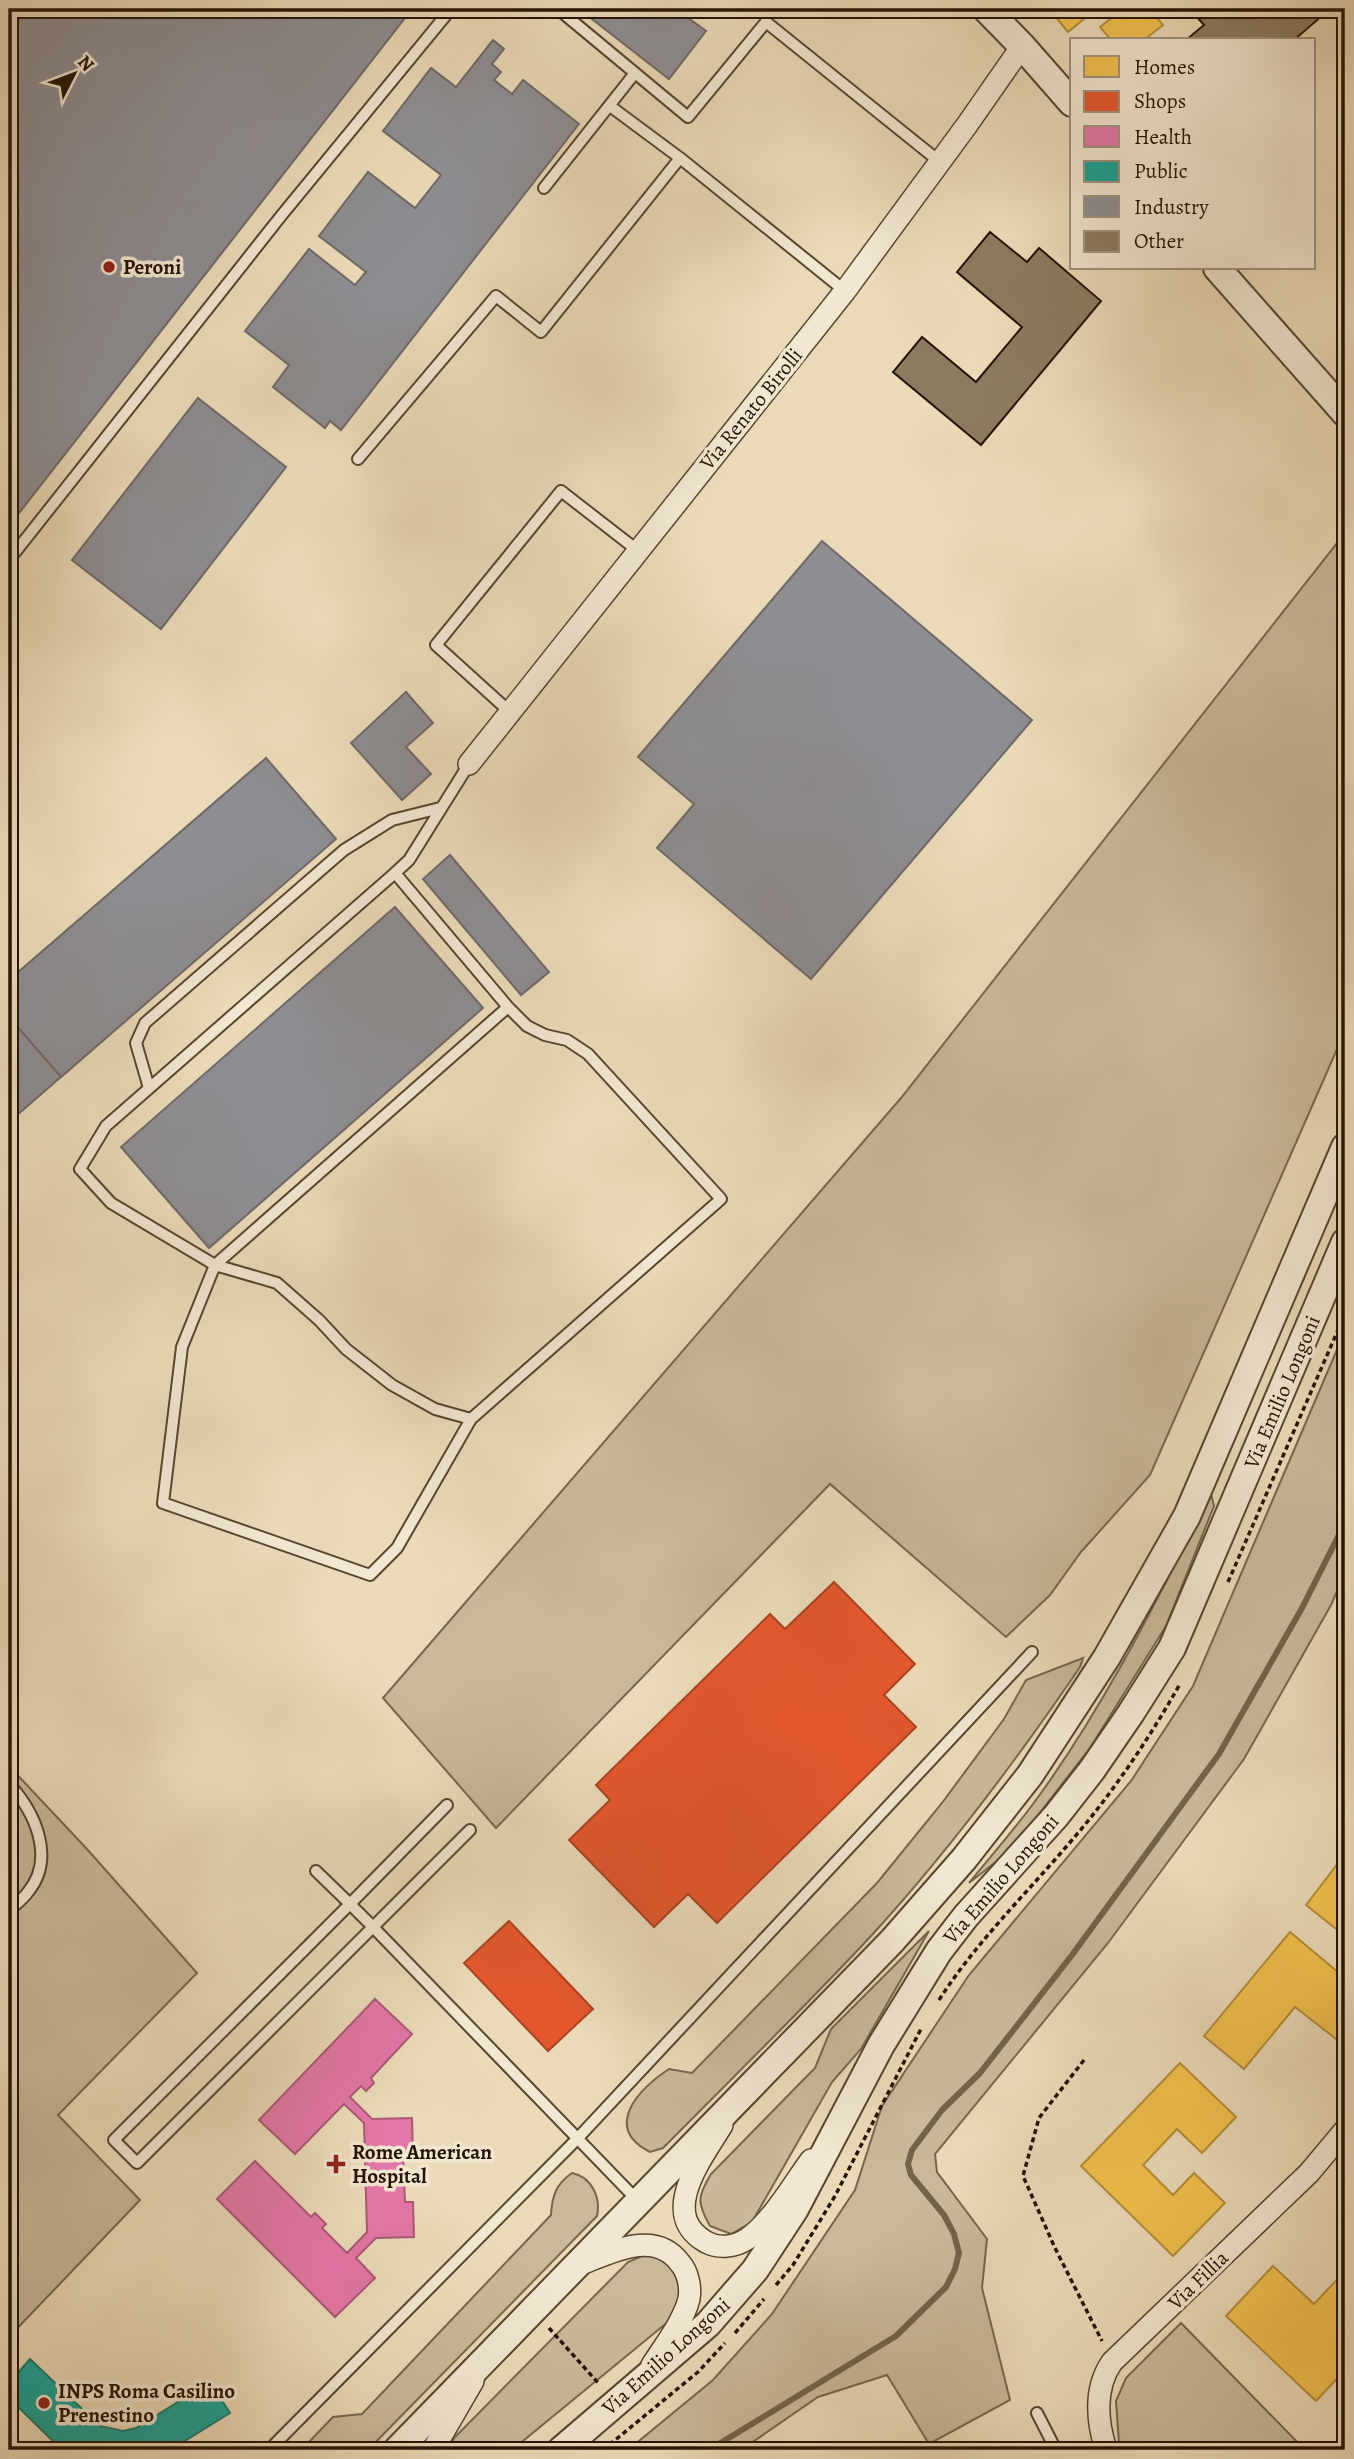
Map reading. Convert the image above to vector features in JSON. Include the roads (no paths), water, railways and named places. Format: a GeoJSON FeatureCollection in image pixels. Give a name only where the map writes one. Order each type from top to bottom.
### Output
{"type":"FeatureCollection","features":[{"type":"Feature","properties":{"kind":"street"},"geometry":{"type":"LineString","coordinates":[[986,9],[1070,101]]}},
{"type":"Feature","properties":{"kind":"street","name":"Via Renato Birolli"},"geometry":{"type":"LineString","coordinates":[[468,764],[845,291],[1022,46]]}},
{"type":"Feature","properties":{"kind":"street"},"geometry":{"type":"LineString","coordinates":[[1219,270],[1345,414]]}},
{"type":"Feature","properties":{"kind":"street","name":"Via Emilio Longoni"},"geometry":{"type":"LineString","coordinates":[[397,2450],[892,1941],[964,1859],[1030,1775],[1107,1657],[1187,1516],[1345,1147]]}},
{"type":"Feature","properties":{"kind":"street","name":"Via Emilio Longoni"},"geometry":{"type":"LineString","coordinates":[[561,2450],[708,2324],[755,2270],[795,2208],[881,2045],[939,1951],[966,1916],[1056,1816],[1092,1770],[1172,1648],[1345,1242]]}},
{"type":"Feature","properties":{"kind":"street"},"geometry":{"type":"LineString","coordinates":[[737,2099],[694,2172],[684,2196],[686,2218],[694,2232],[707,2243],[718,2246],[731,2246],[740,2242],[750,2237],[764,2223],[847,2110]]}},
{"type":"Feature","properties":{"kind":"street","name":"Via Fillia"},"geometry":{"type":"LineString","coordinates":[[1106,2450],[1099,2416],[1101,2381],[1112,2362],[1309,2173],[1345,2130]]}},
{"type":"Feature","properties":{"kind":"street"},"geometry":{"type":"LineString","coordinates":[[578,2265],[616,2250],[646,2244],[671,2253],[684,2269],[689,2286],[686,2307],[644,2379]]}},
{"type":"Feature","properties":{"kind":"street"},"geometry":{"type":"LineString","coordinates":[[433,2450],[484,2361]]}},
{"type":"Feature","properties":{"kind":"lane"},"geometry":{"type":"LineString","coordinates":[[9,560],[272,227],[451,9]]}},
{"type":"Feature","properties":{"kind":"lane"},"geometry":{"type":"LineString","coordinates":[[558,9],[688,117],[766,22],[940,162]]}},
{"type":"Feature","properties":{"kind":"lane"},"geometry":{"type":"LineString","coordinates":[[544,188],[635,73]]}},
{"type":"Feature","properties":{"kind":"lane"},"geometry":{"type":"LineString","coordinates":[[610,106],[680,158],[845,291]]}},
{"type":"Feature","properties":{"kind":"lane"},"geometry":{"type":"LineString","coordinates":[[358,459],[496,296],[541,332],[680,158]]}},
{"type":"Feature","properties":{"kind":"lane"},"geometry":{"type":"LineString","coordinates":[[510,712],[436,645],[561,491],[637,550]]}},
{"type":"Feature","properties":{"kind":"lane"},"geometry":{"type":"LineString","coordinates":[[468,764],[409,860],[106,1126],[80,1169],[111,1203],[215,1265],[276,1283],[319,1320],[346,1349],[392,1385],[435,1409],[471,1419]]}},
{"type":"Feature","properties":{"kind":"lane"},"geometry":{"type":"LineString","coordinates":[[149,1088],[136,1043],[145,1024],[344,850],[392,820],[440,808]]}},
{"type":"Feature","properties":{"kind":"lane"},"geometry":{"type":"LineString","coordinates":[[395,873],[508,1007],[527,1026],[545,1035],[566,1040],[588,1054],[721,1199],[471,1419],[397,1548],[370,1575],[163,1503],[182,1346],[215,1265],[508,1007]]}},
{"type":"Feature","properties":{"kind":"lane"},"geometry":{"type":"LineString","coordinates":[[269,2450],[577,2139],[1031,1651]]}},
{"type":"Feature","properties":{"kind":"lane"},"geometry":{"type":"LineString","coordinates":[[9,1784],[30,1811],[38,1834],[41,1861],[33,1885],[9,1911]]}},
{"type":"Feature","properties":{"kind":"lane"},"geometry":{"type":"LineString","coordinates":[[447,1805],[114,2140],[137,2163],[470,1830]]}},
{"type":"Feature","properties":{"kind":"lane"},"geometry":{"type":"LineString","coordinates":[[316,1871],[639,2202]]}},
{"type":"Feature","properties":{"kind":"lane"},"geometry":{"type":"LineString","coordinates":[[1037,2413],[1056,2450]]}},
{"type":"Feature","properties":{"kind":"waterway"},"geometry":{"type":"LineString","coordinates":[[709,2450],[896,2336],[946,2287],[959,2253],[954,2234],[944,2215],[911,2175],[908,2164],[912,2150],[942,2110],[980,2073],[1072,1955],[1219,1754],[1302,1608],[1345,1523]]}},
{"type":"Feature","properties":{"kind":"place","name":"Peroni"},"geometry":{"type":"Point","coordinates":[109,267]}},
{"type":"Feature","properties":{"kind":"place","name":"Rome American Hospital"},"geometry":{"type":"Point","coordinates":[336,2164]}},
{"type":"Feature","properties":{"kind":"place","name":"INPS Roma Casilino Prenestino"},"geometry":{"type":"Point","coordinates":[44,2403]}}]}
